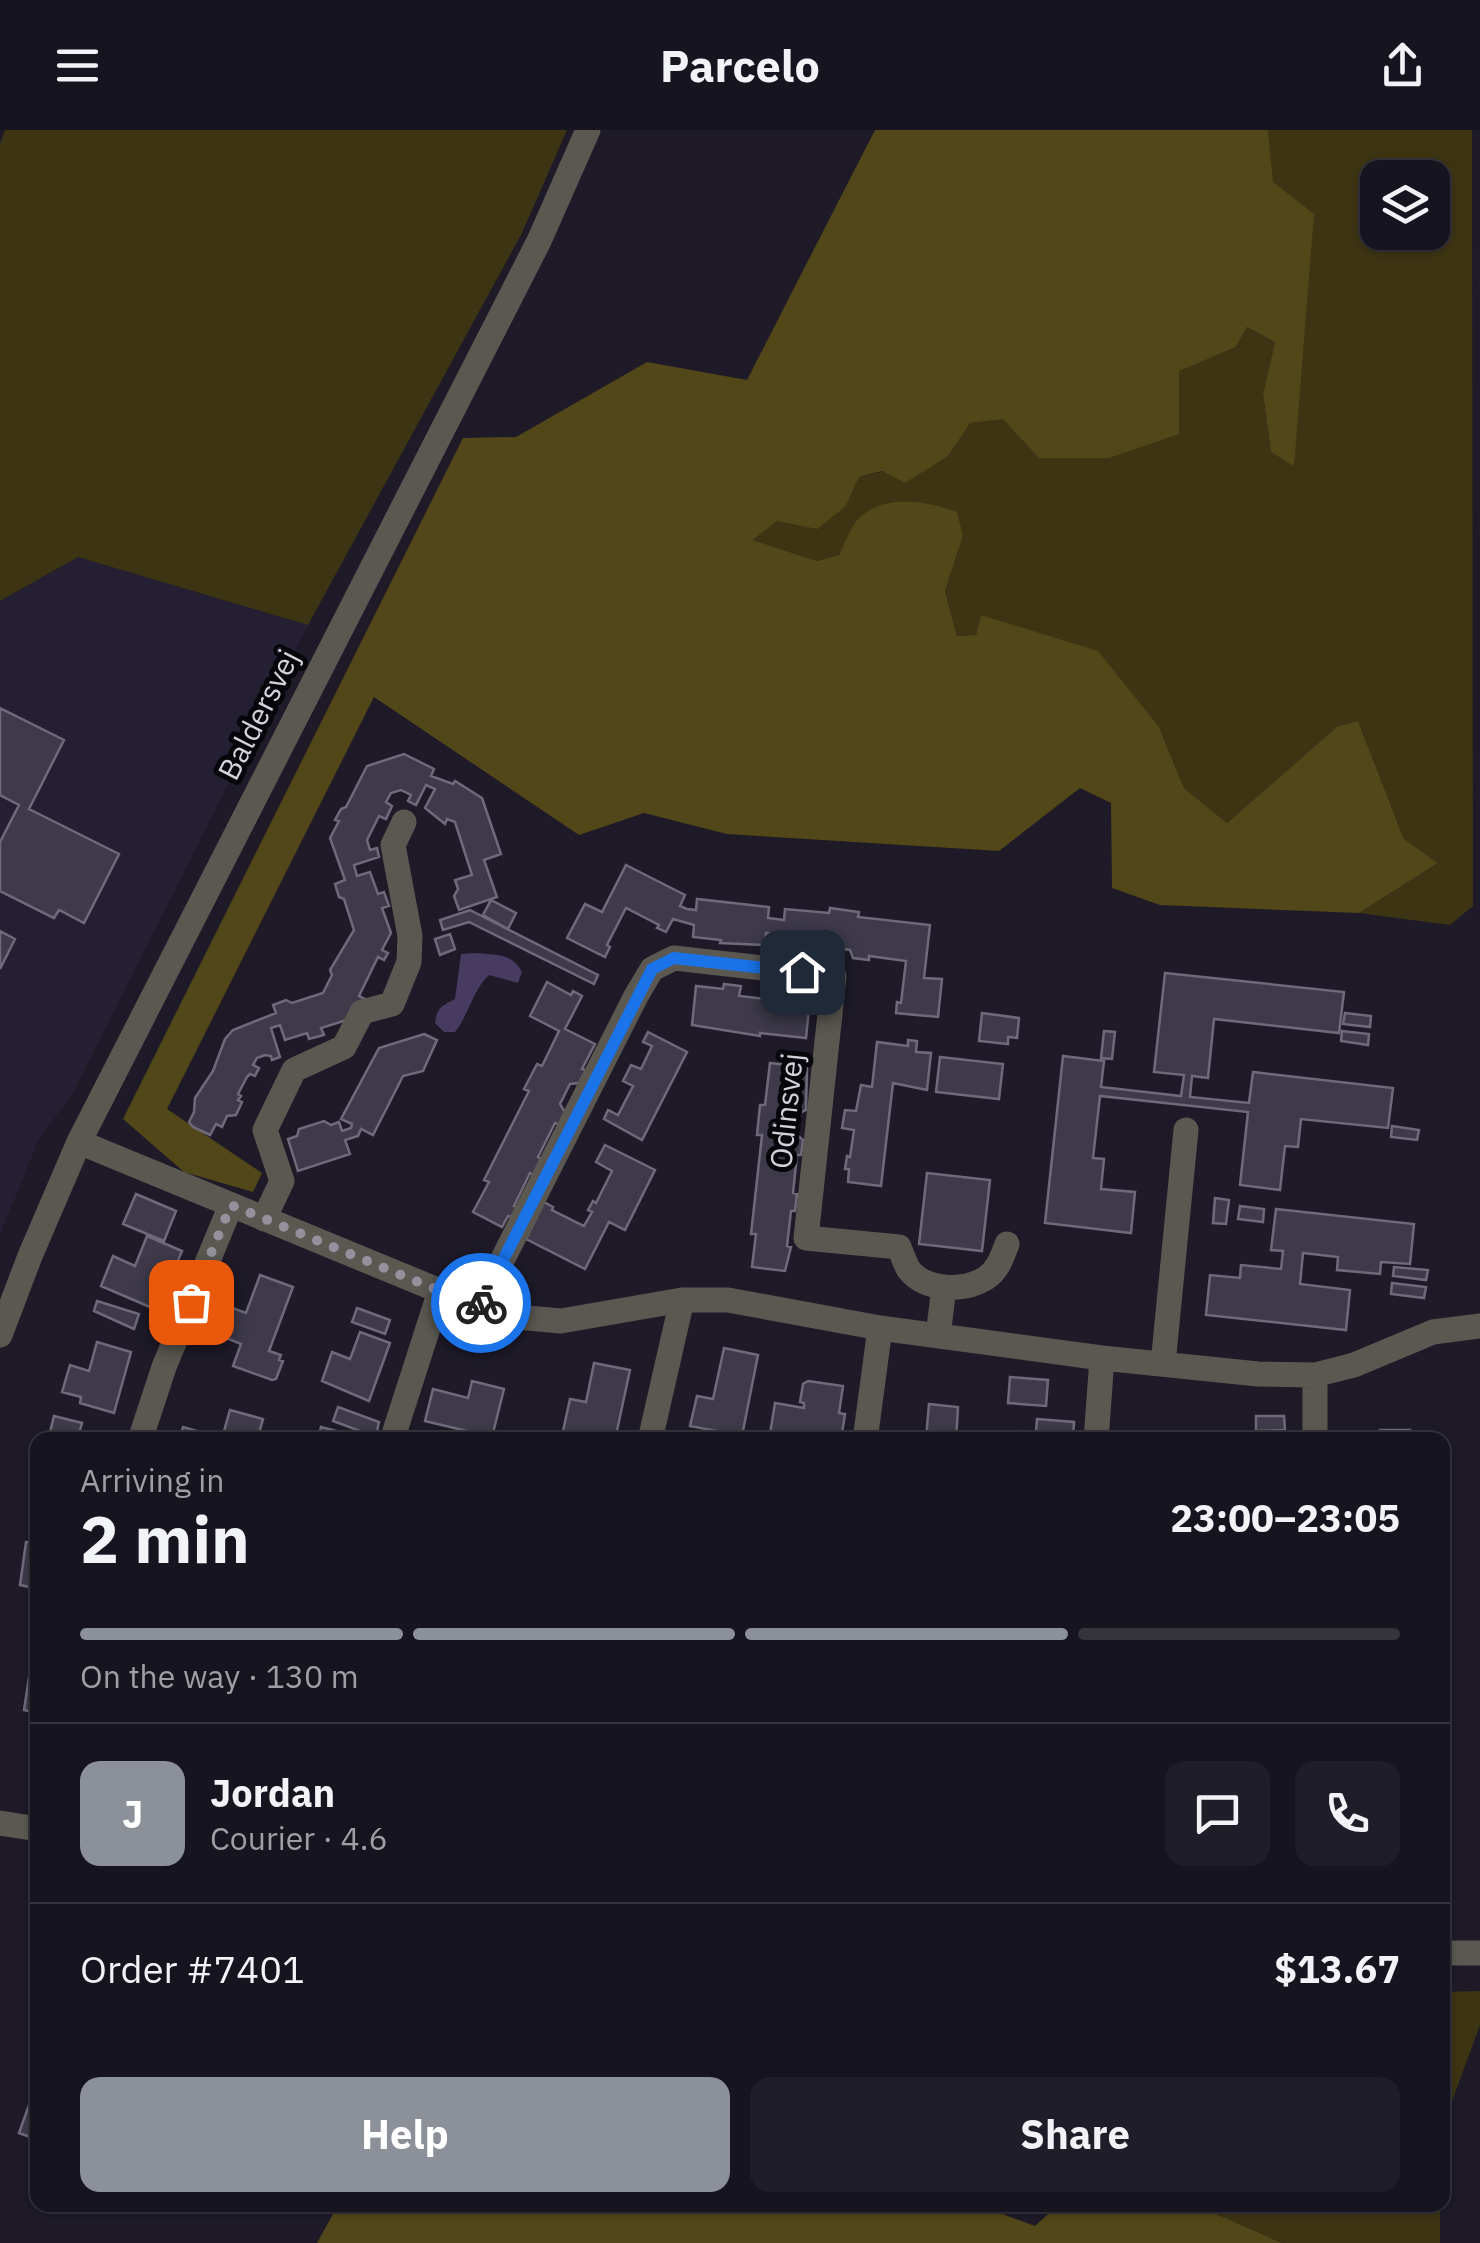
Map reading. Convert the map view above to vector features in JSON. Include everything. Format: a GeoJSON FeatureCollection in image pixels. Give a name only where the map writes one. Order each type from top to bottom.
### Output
{"type":"FeatureCollection","features":[{"type":"Feature","properties":{"kind":"street","name":"Baldersvej"},"geometry":{"type":"LineString","coordinates":[[0,1335],[79,1142],[538,241],[588,130]]}},
{"type":"Feature","properties":{"kind":"street"},"geometry":{"type":"LineString","coordinates":[[264,1219],[282,1181],[265,1130],[294,1070],[344,1047],[362,1012],[392,1004],[409,962],[410,936],[393,845],[404,822]]}},
{"type":"Feature","properties":{"kind":"street","name":"Odinsvej"},"geometry":{"type":"LineString","coordinates":[[480,1304],[636,996],[652,969],[674,958],[834,976],[806,1238],[899,1247],[909,1270],[924,1282],[944,1287]]}},
{"type":"Feature","properties":{"kind":"street"},"geometry":{"type":"LineString","coordinates":[[1162,1364],[1186,1130]]}},
{"type":"Feature","properties":{"kind":"street"},"geometry":{"type":"LineString","coordinates":[[79,1142],[440,1291],[527,1318],[561,1322],[682,1300],[728,1300],[880,1328],[1102,1358],[1315,1376],[1354,1366],[1433,1332],[1480,1326]]}},
{"type":"Feature","properties":{"kind":"street"},"geometry":{"type":"LineString","coordinates":[[143,1432],[164,1367],[231,1205]]}},
{"type":"Feature","properties":{"kind":"street"},"geometry":{"type":"LineString","coordinates":[[938,1336],[944,1287],[963,1287],[986,1278],[998,1266],[1007,1244]]}},
{"type":"Feature","properties":{"kind":"street"},"geometry":{"type":"LineString","coordinates":[[395,1432],[440,1291]]}},
{"type":"Feature","properties":{"kind":"street"},"geometry":{"type":"LineString","coordinates":[[652,1432],[682,1300]]}},
{"type":"Feature","properties":{"kind":"street"},"geometry":{"type":"LineString","coordinates":[[866,1432],[880,1328]]}},
{"type":"Feature","properties":{"kind":"street"},"geometry":{"type":"LineString","coordinates":[[1097,1432],[1102,1358]]}},
{"type":"Feature","properties":{"kind":"street"},"geometry":{"type":"LineString","coordinates":[[1315,1376],[1316,1432]]}},
{"type":"Feature","properties":{"kind":"street"},"geometry":{"type":"LineString","coordinates":[[0,1823],[30,1827]]}},
{"type":"Feature","properties":{"kind":"street"},"geometry":{"type":"LineString","coordinates":[[1450,1954],[1480,1953]]}},
{"type":"Feature","properties":{"kind":"shaded area"},"geometry":{"type":"Polygon","coordinates":[[[5,130],[567,130],[522,233],[308,625],[78,557],[0,601],[0,144],[5,130]]]}},
{"type":"Feature","properties":{"kind":"shaded area"},"geometry":{"type":"Polygon","coordinates":[[[875,130],[1268,130],[1273,182],[1314,214],[1294,466],[1271,452],[1263,394],[1275,342],[1247,327],[1236,347],[1179,371],[1179,434],[1109,458],[1039,458],[1003,419],[970,423],[948,456],[905,483],[882,471],[859,477],[846,506],[817,529],[777,521],[753,540],[817,561],[839,555],[858,519],[880,505],[919,503],[957,512],[963,536],[945,591],[957,636],[976,635],[981,615],[1098,651],[1159,727],[1184,788],[1227,823],[1338,726],[1358,721],[1404,839],[1438,863],[1359,913],[1160,905],[1112,888],[1111,803],[1080,788],[999,851],[727,834],[644,813],[579,835],[374,697],[167,1109],[262,1173],[253,1192],[184,1172],[123,1119],[463,438],[516,437],[647,362],[747,380],[875,130]]]}},
{"type":"Feature","properties":{"kind":"shaded area"},"geometry":{"type":"Polygon","coordinates":[[[1268,130],[1472,130],[1473,906],[1450,925],[1359,913],[1438,863],[1404,839],[1358,721],[1338,726],[1227,823],[1184,788],[1159,727],[981,615],[976,635],[957,636],[945,591],[963,536],[858,519],[839,555],[817,561],[753,540],[777,521],[846,506],[859,477],[948,456],[969,423],[1070,403],[1173,371],[1236,347],[1247,327],[1275,342],[1263,394],[1271,452],[1294,465],[1268,130]]]}},
{"type":"Feature","properties":{"kind":"shaded area"},"geometry":{"type":"Polygon","coordinates":[[[78,557],[308,625],[73,1093],[38,1141],[0,1235],[0,601],[78,557]]]}},
{"type":"Feature","properties":{"kind":"shaded area"},"geometry":{"type":"Polygon","coordinates":[[[461,954],[513,961],[522,972],[518,983],[489,975],[455,1032],[444,1032],[435,1023],[436,1018],[441,1008],[455,999],[461,954]]]}},
{"type":"Feature","properties":{"kind":"shaded area"},"geometry":{"type":"Polygon","coordinates":[[[1480,1991],[1480,2025],[1450,2107],[1450,1992],[1480,1991]]]}},
{"type":"Feature","properties":{"kind":"shaded area"},"geometry":{"type":"Polygon","coordinates":[[[334,2212],[997,2212],[1035,2226],[1050,2212],[1212,2212],[1282,2243],[317,2243],[334,2212]]]}},
{"type":"Feature","properties":{"kind":"shaded area"},"geometry":{"type":"Polygon","coordinates":[[[1212,2212],[1440,2212],[1440,2243],[1282,2243],[1212,2212]]]}},
{"type":"Feature","properties":{"kind":"building"},"geometry":{"type":"Polygon","coordinates":[[[0,708],[64,740],[29,809],[119,854],[84,923],[59,910],[54,918],[0,891],[0,842],[19,805],[0,795],[0,708]]]}},
{"type":"Feature","properties":{"kind":"building"},"geometry":{"type":"Polygon","coordinates":[[[404,754],[434,769],[431,776],[453,784],[455,781],[482,798],[501,854],[484,860],[497,897],[459,910],[454,896],[458,889],[455,880],[472,875],[455,822],[447,819],[445,824],[425,808],[435,789],[426,785],[416,805],[408,801],[411,795],[401,790],[391,793],[386,802],[392,806],[386,819],[379,816],[367,840],[370,850],[377,848],[379,857],[354,865],[357,876],[370,872],[378,894],[384,892],[389,906],[382,908],[391,933],[382,950],[388,953],[384,960],[378,957],[359,996],[365,999],[347,1020],[321,1028],[324,1035],[309,1039],[307,1033],[285,1040],[280,1025],[271,1028],[280,1057],[257,1058],[253,1065],[259,1068],[255,1076],[247,1077],[238,1094],[242,1102],[236,1115],[227,1116],[222,1127],[216,1124],[210,1135],[193,1127],[189,1122],[195,1098],[233,1030],[276,1013],[273,1005],[323,993],[332,975],[330,970],[354,930],[335,884],[345,880],[330,838],[339,821],[335,820],[367,766],[404,754]]]}},
{"type":"Feature","properties":{"kind":"building"},"geometry":{"type":"Polygon","coordinates":[[[626,865],[685,895],[680,906],[687,909],[696,910],[697,899],[769,907],[768,918],[784,920],[785,909],[829,913],[830,908],[859,912],[858,917],[930,925],[924,978],[942,979],[938,1017],[896,1013],[897,1002],[901,1003],[906,961],[853,958],[850,950],[828,947],[823,955],[809,953],[781,947],[783,935],[766,933],[765,945],[720,943],[721,940],[693,937],[694,925],[673,919],[666,932],[626,908],[605,957],[567,938],[585,904],[602,912],[626,865]]]}},
{"type":"Feature","properties":{"kind":"building"},"geometry":{"type":"Polygon","coordinates":[[[491,900],[516,913],[508,929],[483,915],[491,900]]]}},
{"type":"Feature","properties":{"kind":"building"},"geometry":{"type":"Polygon","coordinates":[[[470,910],[598,975],[594,984],[469,922],[443,930],[440,920],[470,910]]]}},
{"type":"Feature","properties":{"kind":"building"},"geometry":{"type":"Polygon","coordinates":[[[0,931],[15,939],[0,969],[0,931]]]}},
{"type":"Feature","properties":{"kind":"building"},"geometry":{"type":"Polygon","coordinates":[[[450,934],[455,949],[440,955],[435,939],[450,934]]]}},
{"type":"Feature","properties":{"kind":"building"},"geometry":{"type":"Polygon","coordinates":[[[1165,973],[1344,992],[1339,1033],[1214,1019],[1208,1078],[1192,1076],[1190,1097],[1249,1103],[1253,1072],[1393,1088],[1388,1128],[1301,1119],[1298,1147],[1285,1146],[1280,1190],[1240,1185],[1248,1112],[1100,1096],[1093,1158],[1104,1159],[1101,1189],[1135,1192],[1131,1233],[1045,1223],[1063,1056],[1104,1061],[1101,1087],[1181,1096],[1184,1075],[1154,1072],[1165,973]]]}},
{"type":"Feature","properties":{"kind":"building"},"geometry":{"type":"Polygon","coordinates":[[[547,982],[571,995],[573,991],[582,996],[565,1029],[595,1044],[579,1083],[570,1084],[560,1104],[565,1112],[559,1125],[555,1123],[512,1217],[508,1216],[502,1227],[473,1212],[489,1182],[484,1180],[529,1091],[524,1089],[537,1064],[542,1066],[559,1031],[530,1016],[547,982]]]}},
{"type":"Feature","properties":{"kind":"building"},"geometry":{"type":"Polygon","coordinates":[[[724,984],[741,986],[739,996],[766,999],[767,989],[784,991],[783,996],[810,999],[806,1038],[760,1036],[692,1025],[696,986],[723,989],[724,984]]]}},
{"type":"Feature","properties":{"kind":"building"},"geometry":{"type":"Polygon","coordinates":[[[982,1013],[1019,1018],[1017,1038],[1008,1037],[1008,1044],[979,1041],[982,1013]]]}},
{"type":"Feature","properties":{"kind":"building"},"geometry":{"type":"Polygon","coordinates":[[[1345,1013],[1371,1016],[1370,1027],[1343,1024],[1345,1013]]]}},
{"type":"Feature","properties":{"kind":"building"},"geometry":{"type":"Polygon","coordinates":[[[1104,1031],[1115,1032],[1112,1059],[1101,1058],[1104,1031]]]}},
{"type":"Feature","properties":{"kind":"building"},"geometry":{"type":"Polygon","coordinates":[[[1342,1031],[1369,1034],[1368,1045],[1341,1041],[1342,1031]]]}},
{"type":"Feature","properties":{"kind":"building"},"geometry":{"type":"Polygon","coordinates":[[[648,1032],[687,1052],[642,1140],[604,1119],[608,1110],[618,1115],[633,1086],[623,1081],[631,1065],[641,1069],[652,1046],[643,1042],[648,1032]]]}},
{"type":"Feature","properties":{"kind":"building"},"geometry":{"type":"Polygon","coordinates":[[[424,1034],[437,1040],[423,1071],[403,1076],[373,1135],[361,1129],[358,1136],[345,1140],[350,1154],[298,1171],[288,1139],[297,1136],[299,1129],[324,1121],[331,1125],[339,1122],[342,1131],[351,1128],[352,1124],[341,1119],[379,1048],[424,1034]]]}},
{"type":"Feature","properties":{"kind":"building"},"geometry":{"type":"Polygon","coordinates":[[[908,1040],[917,1041],[916,1052],[931,1053],[927,1090],[893,1083],[881,1186],[848,1182],[849,1169],[845,1169],[854,1130],[842,1128],[845,1110],[856,1111],[861,1085],[872,1087],[877,1042],[908,1046],[908,1040]]]}},
{"type":"Feature","properties":{"kind":"building"},"geometry":{"type":"Polygon","coordinates":[[[940,1057],[1003,1064],[999,1099],[936,1092],[940,1057]]]}},
{"type":"Feature","properties":{"kind":"building"},"geometry":{"type":"Polygon","coordinates":[[[770,1063],[807,1067],[806,1110],[797,1114],[795,1133],[803,1140],[801,1155],[797,1155],[793,1193],[797,1194],[795,1211],[791,1211],[787,1246],[791,1247],[785,1271],[752,1267],[756,1234],[751,1234],[762,1135],[757,1135],[770,1063]]]}},
{"type":"Feature","properties":{"kind":"building"},"geometry":{"type":"Polygon","coordinates":[[[1392,1126],[1419,1130],[1417,1140],[1391,1137],[1392,1126]]]}},
{"type":"Feature","properties":{"kind":"building"},"geometry":{"type":"Polygon","coordinates":[[[605,1145],[655,1170],[625,1230],[609,1222],[585,1269],[526,1239],[544,1202],[584,1226],[592,1212],[588,1210],[593,1201],[596,1203],[612,1171],[596,1162],[605,1145]]]}},
{"type":"Feature","properties":{"kind":"building"},"geometry":{"type":"Polygon","coordinates":[[[927,1173],[990,1180],[982,1251],[919,1244],[927,1173]]]}},
{"type":"Feature","properties":{"kind":"building"},"geometry":{"type":"Polygon","coordinates":[[[136,1194],[176,1211],[164,1241],[123,1224],[136,1194]]]}},
{"type":"Feature","properties":{"kind":"building"},"geometry":{"type":"Polygon","coordinates":[[[1215,1198],[1229,1200],[1226,1224],[1213,1223],[1215,1198]]]}},
{"type":"Feature","properties":{"kind":"building"},"geometry":{"type":"Polygon","coordinates":[[[1240,1206],[1264,1209],[1263,1222],[1238,1219],[1240,1206]]]}},
{"type":"Feature","properties":{"kind":"building"},"geometry":{"type":"Polygon","coordinates":[[[1276,1209],[1414,1224],[1410,1264],[1381,1262],[1380,1274],[1337,1270],[1338,1257],[1303,1253],[1300,1284],[1350,1290],[1346,1330],[1206,1315],[1210,1275],[1240,1278],[1241,1265],[1281,1269],[1283,1251],[1271,1250],[1276,1209]]]}},
{"type":"Feature","properties":{"kind":"building"},"geometry":{"type":"Polygon","coordinates":[[[147,1236],[182,1251],[157,1310],[101,1286],[113,1256],[135,1266],[147,1236]]]}},
{"type":"Feature","properties":{"kind":"building"},"geometry":{"type":"Polygon","coordinates":[[[1394,1267],[1428,1270],[1426,1280],[1393,1276],[1394,1267]]]}},
{"type":"Feature","properties":{"kind":"building"},"geometry":{"type":"Polygon","coordinates":[[[260,1275],[293,1287],[269,1351],[281,1355],[279,1360],[283,1361],[272,1380],[233,1366],[241,1344],[219,1335],[230,1307],[246,1313],[260,1275]]]}},
{"type":"Feature","properties":{"kind":"building"},"geometry":{"type":"Polygon","coordinates":[[[1392,1283],[1426,1287],[1424,1298],[1391,1294],[1392,1283]]]}},
{"type":"Feature","properties":{"kind":"building"},"geometry":{"type":"Polygon","coordinates":[[[97,1301],[139,1314],[134,1329],[94,1311],[97,1301]]]}},
{"type":"Feature","properties":{"kind":"building"},"geometry":{"type":"Polygon","coordinates":[[[357,1308],[390,1320],[385,1334],[352,1322],[357,1308]]]}},
{"type":"Feature","properties":{"kind":"building"},"geometry":{"type":"Polygon","coordinates":[[[360,1332],[390,1343],[369,1401],[322,1381],[332,1352],[350,1359],[360,1332]]]}},
{"type":"Feature","properties":{"kind":"building"},"geometry":{"type":"Polygon","coordinates":[[[97,1342],[131,1352],[114,1413],[80,1403],[81,1397],[62,1392],[70,1365],[89,1371],[97,1342]]]}},
{"type":"Feature","properties":{"kind":"building"},"geometry":{"type":"Polygon","coordinates":[[[724,1348],[758,1355],[743,1432],[690,1426],[697,1396],[713,1399],[724,1348]]]}},
{"type":"Feature","properties":{"kind":"building"},"geometry":{"type":"Polygon","coordinates":[[[594,1363],[630,1370],[617,1432],[563,1432],[570,1399],[586,1402],[594,1363]]]}},
{"type":"Feature","properties":{"kind":"building"},"geometry":{"type":"Polygon","coordinates":[[[1010,1377],[1048,1380],[1046,1406],[1008,1403],[1010,1377]]]}},
{"type":"Feature","properties":{"kind":"building"},"geometry":{"type":"Polygon","coordinates":[[[472,1381],[504,1389],[493,1432],[471,1432],[425,1421],[433,1389],[468,1398],[472,1381]]]}},
{"type":"Feature","properties":{"kind":"building"},"geometry":{"type":"Polygon","coordinates":[[[808,1381],[843,1386],[839,1413],[845,1414],[842,1432],[770,1432],[775,1403],[804,1408],[800,1402],[803,1384],[808,1381]]]}},
{"type":"Feature","properties":{"kind":"building"},"geometry":{"type":"Polygon","coordinates":[[[929,1404],[958,1407],[956,1432],[927,1432],[929,1404]]]}},
{"type":"Feature","properties":{"kind":"building"},"geometry":{"type":"Polygon","coordinates":[[[338,1407],[379,1422],[377,1432],[360,1432],[333,1421],[338,1407]]]}},
{"type":"Feature","properties":{"kind":"building"},"geometry":{"type":"Polygon","coordinates":[[[230,1410],[263,1419],[259,1432],[224,1432],[230,1410]]]}},
{"type":"Feature","properties":{"kind":"building"},"geometry":{"type":"Polygon","coordinates":[[[54,1416],[82,1423],[80,1430],[88,1432],[50,1432],[54,1416]]]}},
{"type":"Feature","properties":{"kind":"building"},"geometry":{"type":"Polygon","coordinates":[[[1256,1416],[1284,1416],[1285,1430],[1256,1431],[1256,1416]]]}},
{"type":"Feature","properties":{"kind":"building"},"geometry":{"type":"Polygon","coordinates":[[[1037,1419],[1074,1422],[1073,1432],[1036,1432],[1037,1419]]]}},
{"type":"Feature","properties":{"kind":"building"},"geometry":{"type":"Polygon","coordinates":[[[26,1542],[30,1543],[30,1587],[20,1585],[26,1542]]]}},
{"type":"Feature","properties":{"kind":"building"},"geometry":{"type":"Polygon","coordinates":[[[30,1671],[30,1711],[24,1710],[30,1671]]]}},
{"type":"Feature","properties":{"kind":"building"},"geometry":{"type":"Polygon","coordinates":[[[30,2102],[30,2137],[19,2133],[30,2102]]]}},
{"type":"Feature","properties":{"kind":"way so far"},"geometry":{"type":"LineString","coordinates":[[191,1302],[231,1205],[440,1291],[481,1303]]}},
{"type":"Feature","properties":{"kind":"route"},"geometry":{"type":"LineString","coordinates":[[481,1303],[652,969],[674,958],[802,972]]}}]}
